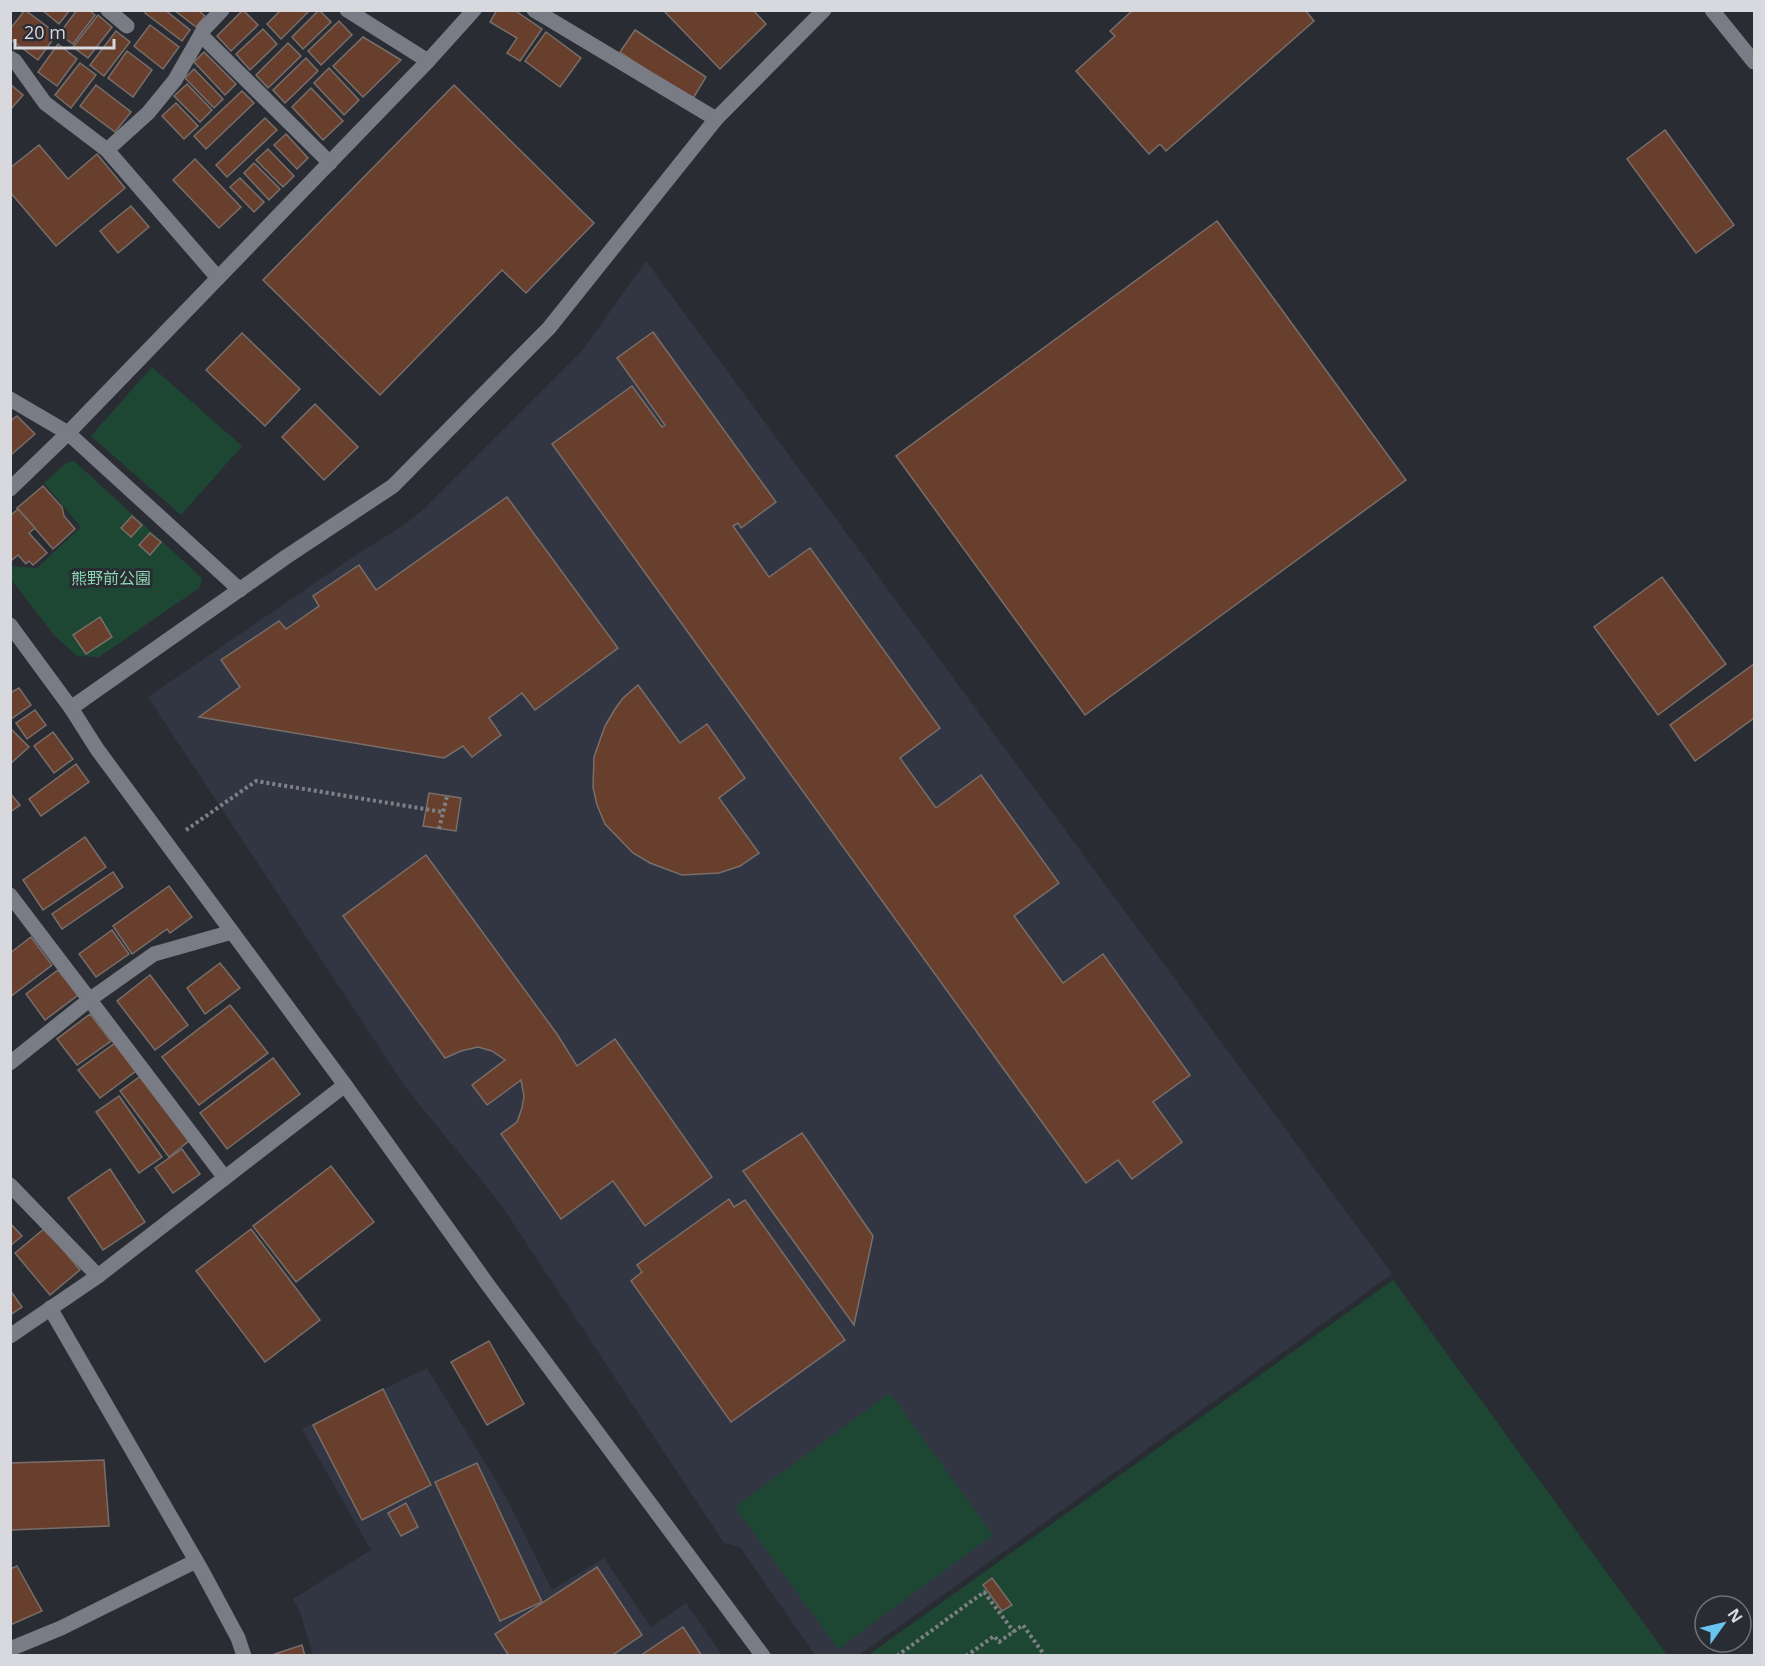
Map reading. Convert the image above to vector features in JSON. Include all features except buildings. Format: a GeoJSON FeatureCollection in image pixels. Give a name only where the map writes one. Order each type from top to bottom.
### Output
{"type":"FeatureCollection","features":[{"type":"Feature","properties":{"kind":"street"},"geometry":{"type":"LineString","coordinates":[[108,10],[127,26]]}},
{"type":"Feature","properties":{"kind":"street"},"geometry":{"type":"LineString","coordinates":[[107,150],[148,112],[175,81],[204,29],[222,10]]}},
{"type":"Feature","properties":{"kind":"street"},"geometry":{"type":"LineString","coordinates":[[347,10],[428,61]]}},
{"type":"Feature","properties":{"kind":"street"},"geometry":{"type":"LineString","coordinates":[[10,489],[68,433],[428,61],[474,10]]}},
{"type":"Feature","properties":{"kind":"street"},"geometry":{"type":"LineString","coordinates":[[534,10],[716,119]]}},
{"type":"Feature","properties":{"kind":"street"},"geometry":{"type":"LineString","coordinates":[[71,708],[286,557],[393,486],[549,328],[716,119],[824,10]]}},
{"type":"Feature","properties":{"kind":"street"},"geometry":{"type":"LineString","coordinates":[[1712,10],[1755,62]]}},
{"type":"Feature","properties":{"kind":"street"},"geometry":{"type":"LineString","coordinates":[[201,35],[330,162]]}},
{"type":"Feature","properties":{"kind":"street"},"geometry":{"type":"LineString","coordinates":[[10,58],[15,61],[45,103],[107,150],[218,278]]}},
{"type":"Feature","properties":{"kind":"street"},"geometry":{"type":"LineString","coordinates":[[10,399],[68,433],[240,590]]}},
{"type":"Feature","properties":{"kind":"street"},"geometry":{"type":"LineString","coordinates":[[10,625],[71,708],[97,749],[345,1085],[488,1285],[763,1656]]}},
{"type":"Feature","properties":{"kind":"street"},"geometry":{"type":"LineString","coordinates":[[10,895],[225,1178]]}},
{"type":"Feature","properties":{"kind":"street"},"geometry":{"type":"LineString","coordinates":[[10,1063],[89,1000],[154,954],[232,932]]}},
{"type":"Feature","properties":{"kind":"street"},"geometry":{"type":"LineString","coordinates":[[10,1336],[98,1276],[345,1085]]}},
{"type":"Feature","properties":{"kind":"street"},"geometry":{"type":"LineString","coordinates":[[10,1185],[98,1276]]}},
{"type":"Feature","properties":{"kind":"street"},"geometry":{"type":"LineString","coordinates":[[50,1308],[196,1561],[238,1638],[244,1656]]}},
{"type":"Feature","properties":{"kind":"street"},"geometry":{"type":"LineString","coordinates":[[10,1649],[61,1628],[196,1561]]}},
{"type":"Feature","properties":{"kind":"path"},"geometry":{"type":"LineString","coordinates":[[182,832],[256,781],[443,812]]}},
{"type":"Feature","properties":{"kind":"path"},"geometry":{"type":"LineString","coordinates":[[440,829],[447,796]]}},
{"type":"Feature","properties":{"kind":"path"},"geometry":{"type":"LineString","coordinates":[[897,1656],[984,1592],[1014,1632]]}},
{"type":"Feature","properties":{"kind":"path"},"geometry":{"type":"LineString","coordinates":[[966,1656],[994,1636],[999,1642],[1023,1625],[1045,1656]]}},
{"type":"Feature","properties":{"kind":"shaded area"},"geometry":{"type":"Polygon","coordinates":[[[646,261],[1392,1274],[859,1655],[815,1655],[740,1547],[724,1543],[500,1203],[406,1088],[148,697],[422,511],[582,351],[646,261]]]}},
{"type":"Feature","properties":{"kind":"shaded area"},"geometry":{"type":"Polygon","coordinates":[[[427,1368],[507,1499],[552,1590],[604,1558],[651,1627],[686,1603],[722,1655],[313,1655],[300,1612],[293,1599],[371,1550],[302,1429],[427,1368]]]}},
{"type":"Feature","properties":{"kind":"green space"},"geometry":{"type":"Polygon","coordinates":[[[152,367],[242,446],[181,515],[91,436],[152,367]]]}},
{"type":"Feature","properties":{"kind":"green space","name":"熊野前公園"},"geometry":{"type":"Polygon","coordinates":[[[74,461],[202,578],[199,588],[99,657],[77,656],[54,635],[11,579],[11,566],[37,568],[81,527],[44,483],[66,463],[74,461]]]}},
{"type":"Feature","properties":{"kind":"green space"},"geometry":{"type":"Polygon","coordinates":[[[1393,1280],[1667,1655],[867,1656],[1393,1280]]]}},
{"type":"Feature","properties":{"kind":"green space"},"geometry":{"type":"Polygon","coordinates":[[[890,1393],[993,1535],[838,1649],[735,1507],[890,1393]]]}}]}
